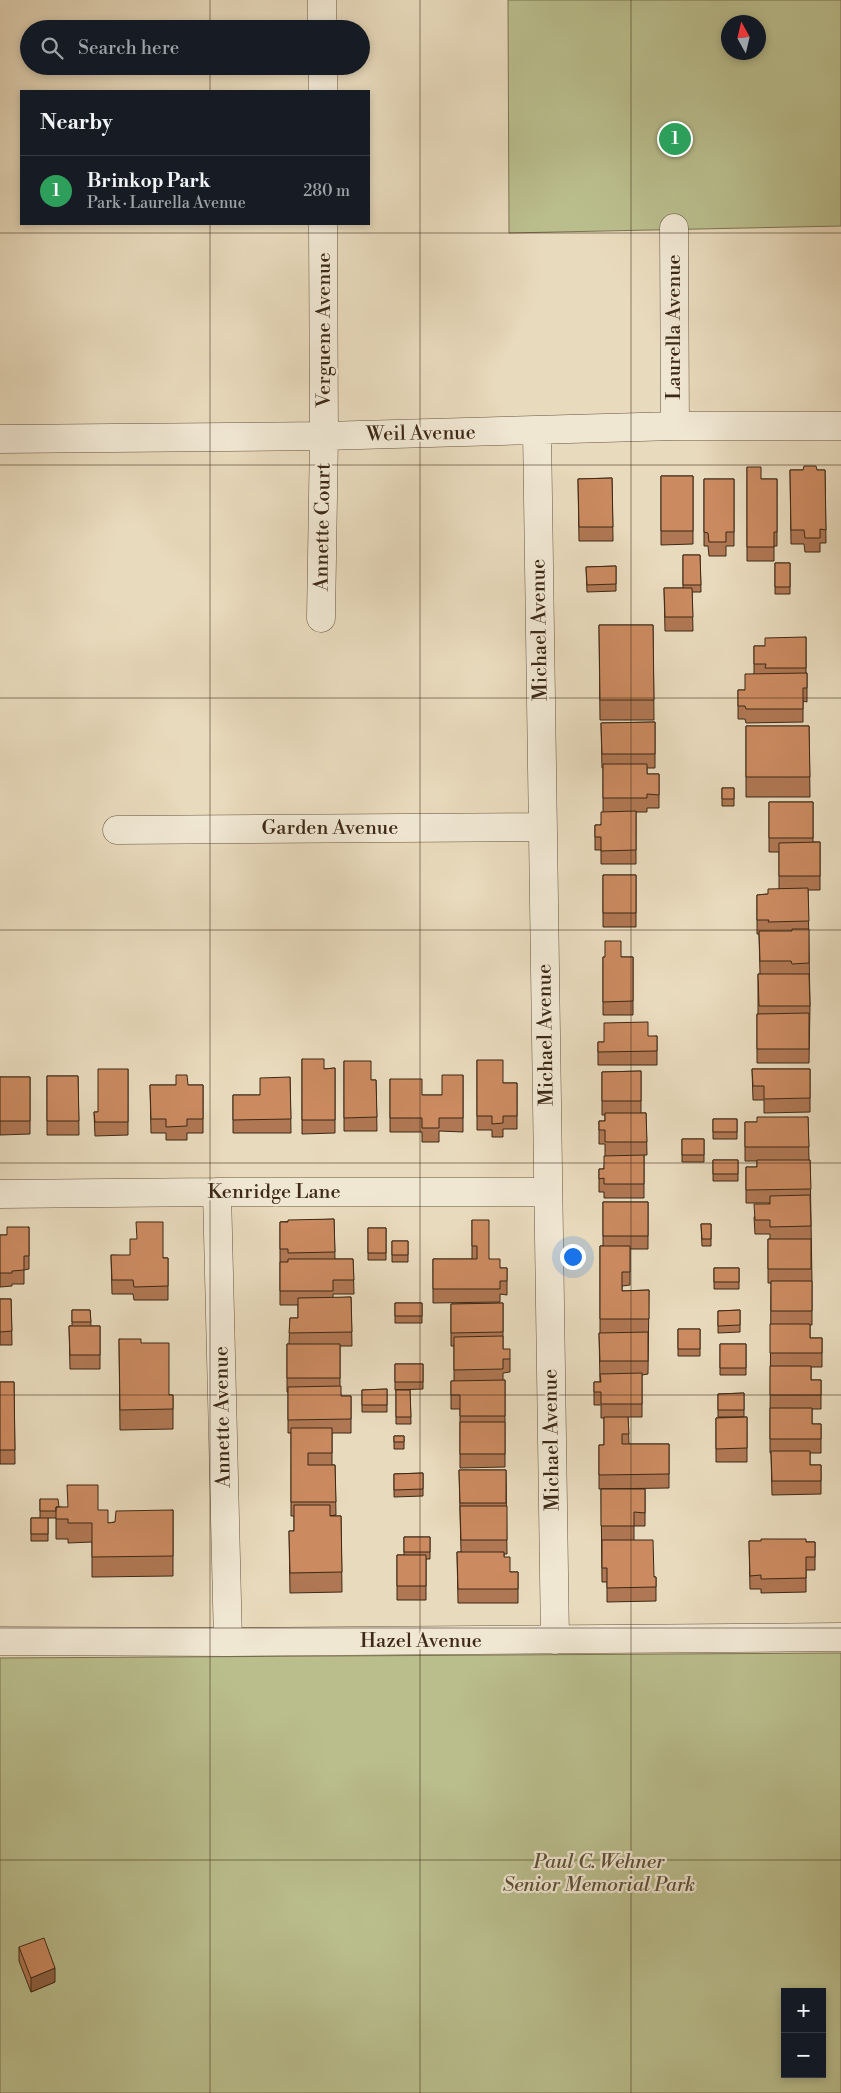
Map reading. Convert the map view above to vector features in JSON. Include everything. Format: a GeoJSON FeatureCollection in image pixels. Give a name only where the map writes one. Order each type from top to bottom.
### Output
{"type":"FeatureCollection","features":[{"type":"Feature","properties":{"kind":"street"},"geometry":{"type":"LineString","coordinates":[[322,0],[322,20]]}},
{"type":"Feature","properties":{"kind":"street"},"geometry":{"type":"LineString","coordinates":[[323,75],[323,90]]}},
{"type":"Feature","properties":{"kind":"street","name":"Verguene Avenue"},"geometry":{"type":"LineString","coordinates":[[323,225],[324,436]]}},
{"type":"Feature","properties":{"kind":"street","name":"Laurella Avenue"},"geometry":{"type":"LineString","coordinates":[[674,228],[675,426]]}},
{"type":"Feature","properties":{"kind":"street","name":"Weil Avenue"},"geometry":{"type":"LineString","coordinates":[[0,439],[324,436],[675,426],[841,426]]}},
{"type":"Feature","properties":{"kind":"street","name":"Michael Avenue"},"geometry":{"type":"LineString","coordinates":[[537,431],[555,1640]]}},
{"type":"Feature","properties":{"kind":"street","name":"Annette Court"},"geometry":{"type":"LineString","coordinates":[[321,618],[324,436]]}},
{"type":"Feature","properties":{"kind":"street","name":"Garden Avenue"},"geometry":{"type":"LineString","coordinates":[[117,830],[543,827]]}},
{"type":"Feature","properties":{"kind":"street","name":"Annette Avenue"},"geometry":{"type":"LineString","coordinates":[[217,1192],[228,1642]]}},
{"type":"Feature","properties":{"kind":"street","name":"Kenridge Lane"},"geometry":{"type":"LineString","coordinates":[[0,1194],[548,1192]]}},
{"type":"Feature","properties":{"kind":"street","name":"Hazel Avenue"},"geometry":{"type":"LineString","coordinates":[[0,1641],[228,1642],[841,1637]]}},
{"type":"Feature","properties":{"kind":"green space"},"geometry":{"type":"Polygon","coordinates":[[[508,0],[841,0],[841,226],[509,233],[508,0]]]}},
{"type":"Feature","properties":{"kind":"green space","name":"Paul C. Wehner Senior Memorial Park"},"geometry":{"type":"Polygon","coordinates":[[[841,1653],[841,2093],[0,2093],[0,1658],[841,1653]]]}},
{"type":"Feature","properties":{"kind":"building"},"geometry":{"type":"Polygon","coordinates":[[[804,466],[816,466],[817,470],[825,470],[826,530],[820,529],[820,538],[805,538],[804,530],[791,530],[790,470],[803,470],[804,466]]]}},
{"type":"Feature","properties":{"kind":"building"},"geometry":{"type":"Polygon","coordinates":[[[747,467],[761,467],[761,479],[777,479],[777,532],[774,532],[774,547],[747,547],[747,467]]]}},
{"type":"Feature","properties":{"kind":"building"},"geometry":{"type":"Polygon","coordinates":[[[661,476],[693,476],[693,531],[661,531],[661,476]]]}},
{"type":"Feature","properties":{"kind":"building"},"geometry":{"type":"Polygon","coordinates":[[[612,478],[613,527],[579,527],[578,479],[612,478]]]}},
{"type":"Feature","properties":{"kind":"building"},"geometry":{"type":"Polygon","coordinates":[[[704,479],[734,479],[734,532],[726,532],[726,542],[709,542],[708,533],[704,532],[704,479]]]}},
{"type":"Feature","properties":{"kind":"building"},"geometry":{"type":"Polygon","coordinates":[[[683,555],[700,555],[701,585],[683,585],[683,555]]]}},
{"type":"Feature","properties":{"kind":"building"},"geometry":{"type":"Polygon","coordinates":[[[775,563],[790,563],[790,587],[775,587],[775,563]]]}},
{"type":"Feature","properties":{"kind":"building"},"geometry":{"type":"Polygon","coordinates":[[[616,566],[616,584],[587,585],[586,567],[616,566]]]}},
{"type":"Feature","properties":{"kind":"building"},"geometry":{"type":"Polygon","coordinates":[[[664,588],[692,588],[693,617],[665,617],[664,588]]]}},
{"type":"Feature","properties":{"kind":"building"},"geometry":{"type":"Polygon","coordinates":[[[599,625],[653,625],[654,700],[600,700],[599,625]]]}},
{"type":"Feature","properties":{"kind":"building"},"geometry":{"type":"Polygon","coordinates":[[[806,637],[806,668],[765,668],[766,664],[754,664],[754,646],[765,646],[765,638],[806,637]]]}},
{"type":"Feature","properties":{"kind":"building"},"geometry":{"type":"Polygon","coordinates":[[[807,673],[807,688],[803,688],[803,709],[746,709],[745,706],[738,706],[738,690],[745,690],[745,674],[807,673]]]}},
{"type":"Feature","properties":{"kind":"building"},"geometry":{"type":"Polygon","coordinates":[[[655,722],[655,754],[602,754],[601,723],[655,722]]]}},
{"type":"Feature","properties":{"kind":"building"},"geometry":{"type":"Polygon","coordinates":[[[746,726],[809,726],[810,777],[746,777],[746,726]]]}},
{"type":"Feature","properties":{"kind":"building"},"geometry":{"type":"Polygon","coordinates":[[[603,764],[647,764],[647,774],[659,774],[659,795],[647,794],[647,798],[603,798],[603,764]]]}},
{"type":"Feature","properties":{"kind":"building"},"geometry":{"type":"Polygon","coordinates":[[[722,788],[734,788],[734,799],[722,799],[722,788]]]}},
{"type":"Feature","properties":{"kind":"building"},"geometry":{"type":"Polygon","coordinates":[[[769,802],[813,802],[813,838],[769,838],[769,802]]]}},
{"type":"Feature","properties":{"kind":"building"},"geometry":{"type":"Polygon","coordinates":[[[636,811],[636,850],[601,851],[601,837],[595,837],[595,825],[601,825],[601,812],[636,811]]]}},
{"type":"Feature","properties":{"kind":"building"},"geometry":{"type":"Polygon","coordinates":[[[820,842],[820,876],[779,876],[779,843],[820,842]]]}},
{"type":"Feature","properties":{"kind":"building"},"geometry":{"type":"Polygon","coordinates":[[[603,875],[636,875],[636,913],[603,913],[603,875]]]}},
{"type":"Feature","properties":{"kind":"building"},"geometry":{"type":"Polygon","coordinates":[[[808,888],[809,921],[768,922],[769,920],[757,920],[757,895],[768,894],[768,889],[808,888]]]}},
{"type":"Feature","properties":{"kind":"building"},"geometry":{"type":"Polygon","coordinates":[[[792,929],[809,929],[809,963],[792,964],[791,961],[760,961],[759,931],[792,931],[792,929]]]}},
{"type":"Feature","properties":{"kind":"building"},"geometry":{"type":"Polygon","coordinates":[[[605,941],[621,941],[621,957],[633,957],[633,1001],[603,1002],[605,941]]]}},
{"type":"Feature","properties":{"kind":"building"},"geometry":{"type":"Polygon","coordinates":[[[758,974],[809,974],[810,1006],[759,1006],[758,974]]]}},
{"type":"Feature","properties":{"kind":"building"},"geometry":{"type":"Polygon","coordinates":[[[809,1013],[809,1049],[757,1049],[757,1014],[809,1013]]]}},
{"type":"Feature","properties":{"kind":"building"},"geometry":{"type":"Polygon","coordinates":[[[648,1022],[648,1036],[657,1036],[657,1051],[598,1052],[598,1042],[604,1042],[604,1023],[648,1022]]]}},
{"type":"Feature","properties":{"kind":"building"},"geometry":{"type":"Polygon","coordinates":[[[302,1059],[324,1059],[324,1069],[335,1068],[335,1120],[302,1120],[302,1059]]]}},
{"type":"Feature","properties":{"kind":"building"},"geometry":{"type":"Polygon","coordinates":[[[477,1060],[503,1060],[503,1083],[517,1083],[517,1116],[503,1116],[503,1123],[492,1124],[492,1116],[477,1116],[477,1060]]]}},
{"type":"Feature","properties":{"kind":"building"},"geometry":{"type":"Polygon","coordinates":[[[344,1061],[371,1061],[371,1080],[376,1080],[377,1117],[344,1118],[344,1061]]]}},
{"type":"Feature","properties":{"kind":"building"},"geometry":{"type":"Polygon","coordinates":[[[98,1069],[128,1069],[128,1122],[95,1122],[94,1112],[98,1112],[98,1069]]]}},
{"type":"Feature","properties":{"kind":"building"},"geometry":{"type":"Polygon","coordinates":[[[752,1069],[810,1069],[810,1098],[764,1099],[764,1086],[753,1086],[752,1069]]]}},
{"type":"Feature","properties":{"kind":"building"},"geometry":{"type":"Polygon","coordinates":[[[641,1071],[641,1101],[602,1101],[602,1072],[641,1071]]]}},
{"type":"Feature","properties":{"kind":"building"},"geometry":{"type":"Polygon","coordinates":[[[176,1075],[187,1075],[188,1085],[203,1085],[203,1119],[187,1119],[187,1126],[166,1127],[166,1119],[151,1119],[150,1085],[176,1085],[176,1075]]]}},
{"type":"Feature","properties":{"kind":"building"},"geometry":{"type":"Polygon","coordinates":[[[442,1075],[463,1075],[463,1118],[439,1118],[439,1128],[422,1128],[422,1118],[390,1118],[390,1079],[422,1079],[422,1095],[442,1095],[442,1075]]]}},
{"type":"Feature","properties":{"kind":"building"},"geometry":{"type":"Polygon","coordinates":[[[47,1076],[78,1076],[79,1121],[47,1121],[47,1076]]]}},
{"type":"Feature","properties":{"kind":"building"},"geometry":{"type":"Polygon","coordinates":[[[0,1077],[30,1077],[30,1121],[0,1121],[0,1077]]]}},
{"type":"Feature","properties":{"kind":"building"},"geometry":{"type":"Polygon","coordinates":[[[290,1077],[291,1119],[233,1120],[233,1095],[260,1095],[260,1078],[290,1077]]]}},
{"type":"Feature","properties":{"kind":"building"},"geometry":{"type":"Polygon","coordinates":[[[605,1113],[646,1113],[647,1142],[605,1142],[605,1130],[599,1130],[599,1121],[605,1121],[605,1113]]]}},
{"type":"Feature","properties":{"kind":"building"},"geometry":{"type":"Polygon","coordinates":[[[757,1117],[808,1117],[809,1147],[745,1147],[745,1122],[757,1122],[757,1117]]]}},
{"type":"Feature","properties":{"kind":"building"},"geometry":{"type":"Polygon","coordinates":[[[713,1119],[737,1119],[737,1132],[713,1132],[713,1119]]]}},
{"type":"Feature","properties":{"kind":"building"},"geometry":{"type":"Polygon","coordinates":[[[682,1139],[704,1139],[704,1155],[682,1155],[682,1139]]]}},
{"type":"Feature","properties":{"kind":"building"},"geometry":{"type":"Polygon","coordinates":[[[644,1155],[644,1184],[604,1184],[604,1178],[599,1179],[599,1169],[604,1169],[604,1156],[644,1155]]]}},
{"type":"Feature","properties":{"kind":"building"},"geometry":{"type":"Polygon","coordinates":[[[713,1160],[738,1160],[738,1174],[713,1174],[713,1160]]]}},
{"type":"Feature","properties":{"kind":"building"},"geometry":{"type":"Polygon","coordinates":[[[757,1160],[810,1160],[811,1189],[746,1190],[746,1167],[757,1167],[757,1160]]]}},
{"type":"Feature","properties":{"kind":"building"},"geometry":{"type":"Polygon","coordinates":[[[810,1195],[811,1226],[770,1227],[770,1220],[755,1220],[754,1204],[770,1204],[770,1196],[810,1195]]]}},
{"type":"Feature","properties":{"kind":"building"},"geometry":{"type":"Polygon","coordinates":[[[603,1202],[648,1202],[648,1236],[603,1236],[603,1202]]]}},
{"type":"Feature","properties":{"kind":"building"},"geometry":{"type":"Polygon","coordinates":[[[334,1219],[335,1252],[288,1253],[288,1249],[280,1249],[280,1222],[288,1222],[288,1220],[334,1219]]]}},
{"type":"Feature","properties":{"kind":"building"},"geometry":{"type":"Polygon","coordinates":[[[472,1220],[489,1220],[489,1259],[500,1259],[500,1268],[507,1268],[507,1281],[500,1281],[500,1289],[433,1289],[433,1259],[477,1259],[477,1246],[472,1246],[472,1220]]]}},
{"type":"Feature","properties":{"kind":"building"},"geometry":{"type":"Polygon","coordinates":[[[136,1222],[163,1222],[163,1258],[168,1258],[168,1286],[134,1287],[133,1280],[112,1280],[111,1255],[130,1255],[130,1239],[137,1239],[136,1222]]]}},
{"type":"Feature","properties":{"kind":"building"},"geometry":{"type":"Polygon","coordinates":[[[701,1224],[711,1224],[711,1239],[702,1239],[701,1224]]]}},
{"type":"Feature","properties":{"kind":"building"},"geometry":{"type":"Polygon","coordinates":[[[7,1227],[29,1227],[29,1256],[24,1256],[24,1270],[0,1273],[0,1235],[7,1235],[7,1227]]]}},
{"type":"Feature","properties":{"kind":"building"},"geometry":{"type":"Polygon","coordinates":[[[368,1228],[386,1228],[386,1253],[368,1253],[368,1228]]]}},
{"type":"Feature","properties":{"kind":"building"},"geometry":{"type":"Polygon","coordinates":[[[768,1239],[811,1239],[811,1269],[768,1269],[768,1239]]]}},
{"type":"Feature","properties":{"kind":"building"},"geometry":{"type":"Polygon","coordinates":[[[392,1241],[408,1241],[408,1255],[392,1255],[392,1241]]]}},
{"type":"Feature","properties":{"kind":"building"},"geometry":{"type":"Polygon","coordinates":[[[600,1246],[630,1246],[630,1272],[622,1272],[622,1291],[649,1290],[649,1319],[600,1319],[600,1246]]]}},
{"type":"Feature","properties":{"kind":"building"},"geometry":{"type":"Polygon","coordinates":[[[288,1259],[353,1259],[354,1280],[333,1280],[333,1291],[280,1291],[280,1262],[288,1262],[288,1259]]]}},
{"type":"Feature","properties":{"kind":"building"},"geometry":{"type":"Polygon","coordinates":[[[714,1268],[739,1268],[739,1282],[714,1282],[714,1268]]]}},
{"type":"Feature","properties":{"kind":"building"},"geometry":{"type":"Polygon","coordinates":[[[771,1281],[812,1281],[812,1311],[771,1311],[771,1281]]]}},
{"type":"Feature","properties":{"kind":"building"},"geometry":{"type":"Polygon","coordinates":[[[351,1297],[352,1332],[289,1333],[290,1318],[298,1318],[298,1298],[351,1297]]]}},
{"type":"Feature","properties":{"kind":"building"},"geometry":{"type":"Polygon","coordinates":[[[0,1299],[11,1299],[12,1331],[0,1332],[0,1299]]]}},
{"type":"Feature","properties":{"kind":"building"},"geometry":{"type":"Polygon","coordinates":[[[395,1303],[422,1303],[422,1316],[395,1316],[395,1303]]]}},
{"type":"Feature","properties":{"kind":"building"},"geometry":{"type":"Polygon","coordinates":[[[503,1303],[503,1332],[451,1333],[451,1304],[503,1303]]]}},
{"type":"Feature","properties":{"kind":"building"},"geometry":{"type":"Polygon","coordinates":[[[72,1310],[90,1310],[91,1322],[72,1322],[72,1310]]]}},
{"type":"Feature","properties":{"kind":"building"},"geometry":{"type":"Polygon","coordinates":[[[740,1310],[740,1325],[718,1326],[718,1311],[740,1310]]]}},
{"type":"Feature","properties":{"kind":"building"},"geometry":{"type":"Polygon","coordinates":[[[770,1324],[810,1324],[810,1338],[822,1338],[822,1353],[770,1353],[770,1324]]]}},
{"type":"Feature","properties":{"kind":"building"},"geometry":{"type":"Polygon","coordinates":[[[69,1326],[100,1326],[100,1355],[70,1355],[69,1326]]]}},
{"type":"Feature","properties":{"kind":"building"},"geometry":{"type":"Polygon","coordinates":[[[678,1329],[700,1329],[700,1349],[678,1349],[678,1329]]]}},
{"type":"Feature","properties":{"kind":"building"},"geometry":{"type":"Polygon","coordinates":[[[648,1332],[648,1361],[600,1361],[599,1333],[648,1332]]]}},
{"type":"Feature","properties":{"kind":"building"},"geometry":{"type":"Polygon","coordinates":[[[503,1336],[503,1349],[510,1349],[510,1359],[503,1359],[503,1369],[454,1370],[454,1337],[503,1336]]]}},
{"type":"Feature","properties":{"kind":"building"},"geometry":{"type":"Polygon","coordinates":[[[119,1339],[141,1339],[141,1343],[169,1343],[169,1395],[173,1395],[173,1409],[120,1410],[119,1339]]]}},
{"type":"Feature","properties":{"kind":"building"},"geometry":{"type":"Polygon","coordinates":[[[287,1344],[340,1344],[340,1378],[287,1378],[287,1344]]]}},
{"type":"Feature","properties":{"kind":"building"},"geometry":{"type":"Polygon","coordinates":[[[720,1344],[746,1344],[746,1368],[720,1368],[720,1344]]]}},
{"type":"Feature","properties":{"kind":"building"},"geometry":{"type":"Polygon","coordinates":[[[395,1364],[423,1364],[423,1382],[395,1382],[395,1364]]]}},
{"type":"Feature","properties":{"kind":"building"},"geometry":{"type":"Polygon","coordinates":[[[770,1366],[811,1366],[811,1380],[821,1380],[821,1395],[770,1395],[770,1366]]]}},
{"type":"Feature","properties":{"kind":"building"},"geometry":{"type":"Polygon","coordinates":[[[642,1373],[642,1404],[601,1404],[601,1392],[594,1392],[594,1382],[601,1382],[600,1374],[642,1373]]]}},
{"type":"Feature","properties":{"kind":"building"},"geometry":{"type":"Polygon","coordinates":[[[505,1380],[505,1416],[460,1416],[460,1395],[451,1395],[451,1381],[505,1380]]]}},
{"type":"Feature","properties":{"kind":"building"},"geometry":{"type":"Polygon","coordinates":[[[0,1382],[14,1382],[15,1450],[0,1450],[0,1382]]]}},
{"type":"Feature","properties":{"kind":"building"},"geometry":{"type":"Polygon","coordinates":[[[341,1386],[341,1396],[351,1396],[351,1419],[288,1420],[288,1387],[341,1386]]]}},
{"type":"Feature","properties":{"kind":"building"},"geometry":{"type":"Polygon","coordinates":[[[387,1389],[387,1405],[362,1405],[362,1390],[387,1389]]]}},
{"type":"Feature","properties":{"kind":"building"},"geometry":{"type":"Polygon","coordinates":[[[396,1390],[410,1390],[411,1417],[396,1417],[396,1390]]]}},
{"type":"Feature","properties":{"kind":"building"},"geometry":{"type":"Polygon","coordinates":[[[744,1393],[744,1410],[718,1410],[718,1394],[744,1393]]]}},
{"type":"Feature","properties":{"kind":"building"},"geometry":{"type":"Polygon","coordinates":[[[770,1408],[812,1408],[812,1424],[821,1424],[821,1439],[770,1439],[770,1408]]]}},
{"type":"Feature","properties":{"kind":"building"},"geometry":{"type":"Polygon","coordinates":[[[604,1417],[628,1417],[629,1434],[622,1434],[622,1444],[669,1444],[669,1474],[599,1475],[599,1445],[604,1445],[604,1417]]]}},
{"type":"Feature","properties":{"kind":"building"},"geometry":{"type":"Polygon","coordinates":[[[747,1417],[747,1448],[716,1449],[716,1418],[747,1417]]]}},
{"type":"Feature","properties":{"kind":"building"},"geometry":{"type":"Polygon","coordinates":[[[460,1422],[505,1422],[505,1454],[460,1454],[460,1422]]]}},
{"type":"Feature","properties":{"kind":"building"},"geometry":{"type":"Polygon","coordinates":[[[291,1428],[332,1428],[332,1453],[308,1453],[308,1465],[335,1465],[336,1502],[291,1502],[291,1428]]]}},
{"type":"Feature","properties":{"kind":"building"},"geometry":{"type":"Polygon","coordinates":[[[394,1436],[404,1436],[404,1442],[394,1442],[394,1436]]]}},
{"type":"Feature","properties":{"kind":"building"},"geometry":{"type":"Polygon","coordinates":[[[771,1451],[810,1451],[810,1465],[821,1465],[821,1481],[772,1481],[771,1451]]]}},
{"type":"Feature","properties":{"kind":"building"},"geometry":{"type":"Polygon","coordinates":[[[459,1470],[506,1470],[506,1503],[460,1503],[459,1470]]]}},
{"type":"Feature","properties":{"kind":"building"},"geometry":{"type":"Polygon","coordinates":[[[423,1473],[423,1489],[394,1490],[394,1474],[423,1473]]]}},
{"type":"Feature","properties":{"kind":"building"},"geometry":{"type":"Polygon","coordinates":[[[67,1485],[98,1485],[98,1510],[108,1510],[108,1523],[115,1522],[116,1511],[173,1510],[173,1556],[92,1557],[92,1523],[68,1523],[68,1519],[56,1519],[56,1507],[68,1507],[67,1485]]]}},
{"type":"Feature","properties":{"kind":"building"},"geometry":{"type":"Polygon","coordinates":[[[601,1489],[645,1489],[645,1513],[634,1512],[634,1526],[601,1526],[601,1489]]]}},
{"type":"Feature","properties":{"kind":"building"},"geometry":{"type":"Polygon","coordinates":[[[40,1499],[58,1499],[59,1507],[56,1507],[56,1511],[40,1511],[40,1499]]]}},
{"type":"Feature","properties":{"kind":"building"},"geometry":{"type":"Polygon","coordinates":[[[294,1505],[330,1505],[330,1516],[341,1516],[342,1572],[290,1573],[289,1531],[294,1531],[294,1505]]]}},
{"type":"Feature","properties":{"kind":"building"},"geometry":{"type":"Polygon","coordinates":[[[460,1506],[507,1506],[507,1540],[461,1540],[460,1506]]]}},
{"type":"Feature","properties":{"kind":"building"},"geometry":{"type":"Polygon","coordinates":[[[31,1518],[48,1518],[48,1534],[31,1534],[31,1518]]]}},
{"type":"Feature","properties":{"kind":"building"},"geometry":{"type":"Polygon","coordinates":[[[404,1537],[430,1537],[430,1552],[404,1552],[404,1537]]]}},
{"type":"Feature","properties":{"kind":"building"},"geometry":{"type":"Polygon","coordinates":[[[761,1539],[806,1539],[806,1542],[815,1542],[815,1557],[806,1557],[806,1578],[761,1579],[761,1575],[750,1576],[749,1541],[761,1541],[761,1539]]]}},
{"type":"Feature","properties":{"kind":"building"},"geometry":{"type":"Polygon","coordinates":[[[602,1540],[653,1540],[656,1587],[607,1588],[607,1568],[602,1568],[602,1540]]]}},
{"type":"Feature","properties":{"kind":"building"},"geometry":{"type":"Polygon","coordinates":[[[457,1552],[504,1552],[504,1557],[510,1557],[510,1572],[518,1572],[518,1589],[458,1589],[457,1552]]]}},
{"type":"Feature","properties":{"kind":"building"},"geometry":{"type":"Polygon","coordinates":[[[397,1555],[426,1555],[426,1586],[397,1586],[397,1555]]]}},
{"type":"Feature","properties":{"kind":"building"},"geometry":{"type":"Polygon","coordinates":[[[44,1938],[55,1968],[31,1978],[19,1947],[44,1938]]]}},
{"type":"Feature","properties":{"kind":"place","name":"Brinkop Park"},"geometry":{"type":"Point","coordinates":[675,139]}}]}
